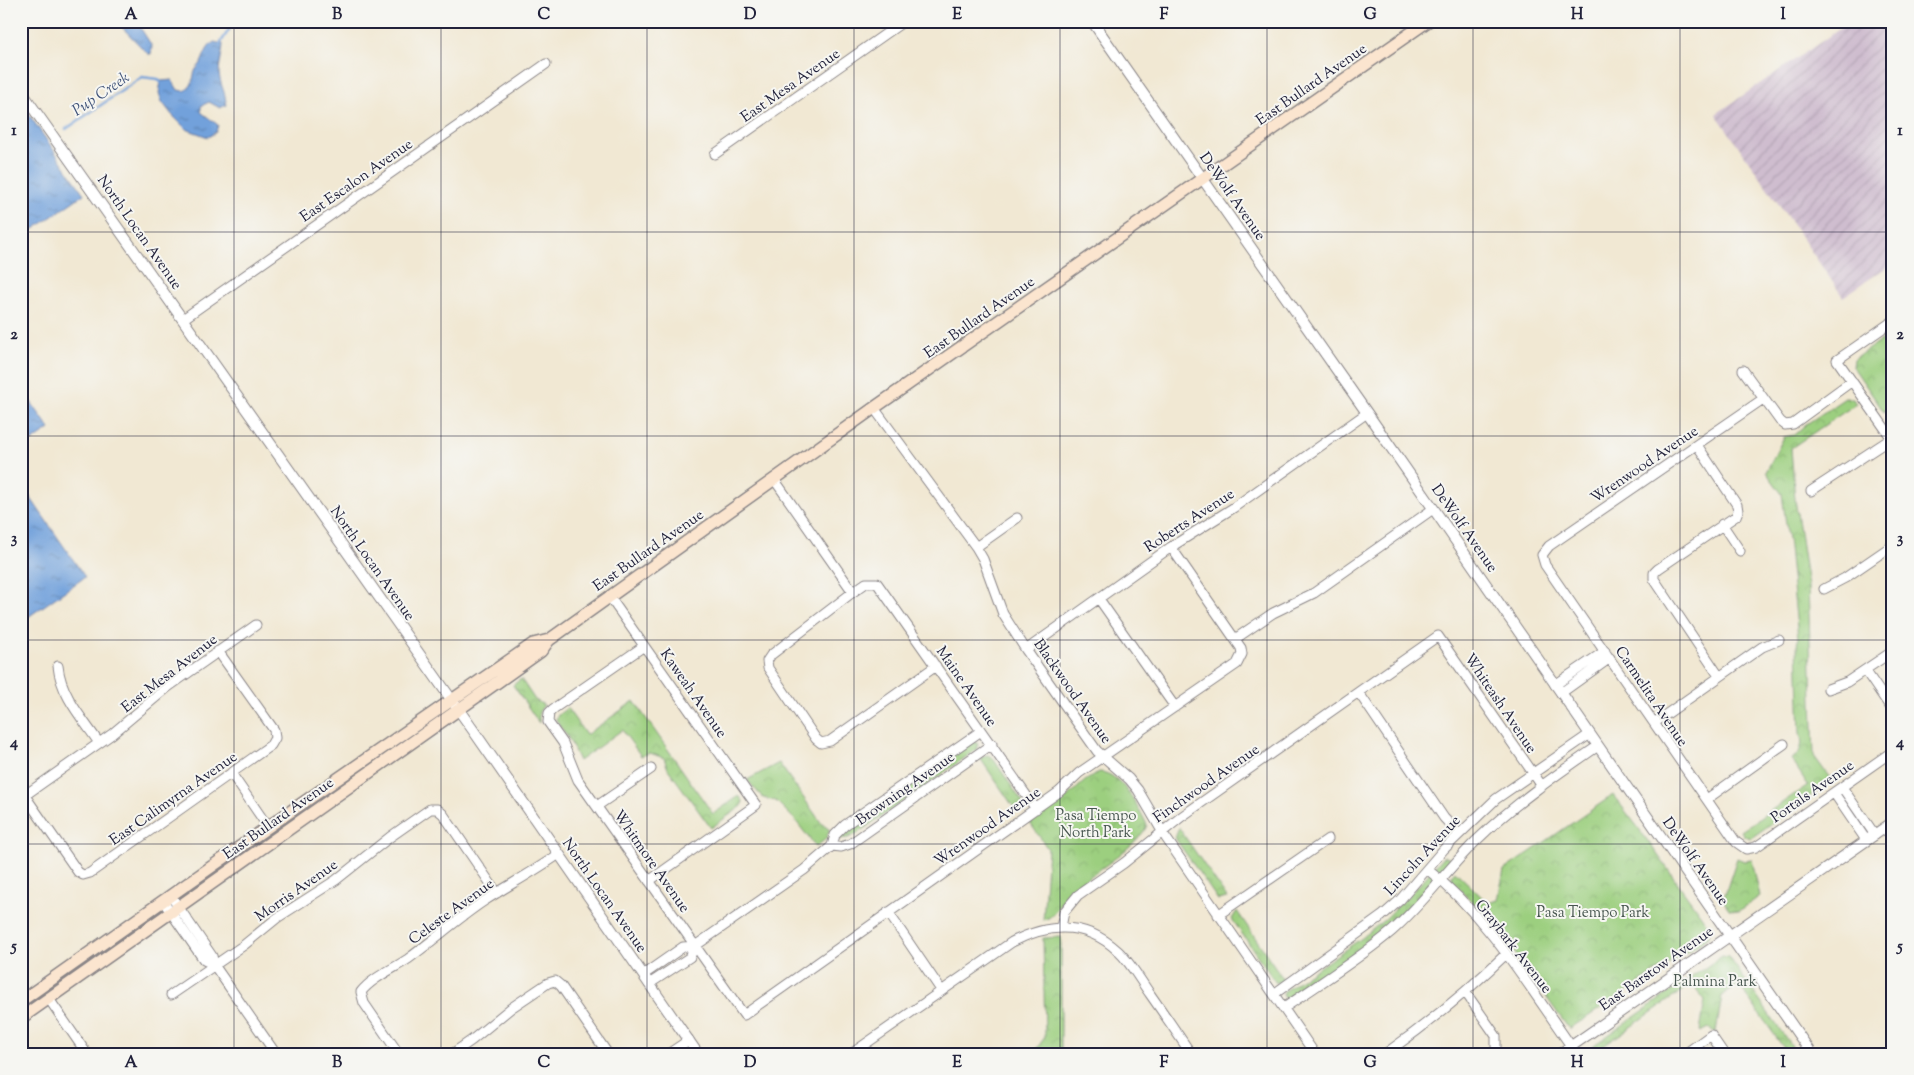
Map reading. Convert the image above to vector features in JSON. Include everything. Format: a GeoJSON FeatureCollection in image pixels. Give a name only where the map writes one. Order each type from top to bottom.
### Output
{"type":"FeatureCollection","features":[{"type":"Feature","properties":{"kind":"main road","name":"East Bullard Avenue"},"geometry":{"type":"LineString","coordinates":[[21,1018],[175,910],[455,705],[533,644],[549,640],[874,408],[1428,21]]}},
{"type":"Feature","properties":{"kind":"main road","name":"East Bullard Avenue"},"geometry":{"type":"LineString","coordinates":[[21,1001],[268,827],[455,705]]}},
{"type":"Feature","properties":{"kind":"street","name":"East Mesa Avenue"},"geometry":{"type":"LineString","coordinates":[[715,154],[904,21]]}},
{"type":"Feature","properties":{"kind":"street","name":"DeWolf Avenue"},"geometry":{"type":"LineString","coordinates":[[1092,21],[1812,1054]]}},
{"type":"Feature","properties":{"kind":"street","name":"East Escalon Avenue"},"geometry":{"type":"LineString","coordinates":[[183,318],[546,64]]}},
{"type":"Feature","properties":{"kind":"street","name":"North Locan Avenue"},"geometry":{"type":"LineString","coordinates":[[21,90],[455,705],[698,1054]]}},
{"type":"Feature","properties":{"kind":"street"},"geometry":{"type":"LineString","coordinates":[[1811,491],[1892,439],[1837,360],[1893,321]]}},
{"type":"Feature","properties":{"kind":"street"},"geometry":{"type":"LineString","coordinates":[[1743,370],[1763,399],[1785,425],[1793,424],[1852,381]]}},
{"type":"Feature","properties":{"kind":"street","name":"Wrenwood Avenue"},"geometry":{"type":"LineString","coordinates":[[1542,554],[1549,546],[1763,399]]}},
{"type":"Feature","properties":{"kind":"street","name":"Blackwood Avenue"},"geometry":{"type":"LineString","coordinates":[[874,408],[976,547],[983,559],[1003,614],[1026,650],[1092,744],[1138,790],[1161,832],[1315,1054]]}},
{"type":"Feature","properties":{"kind":"street","name":"Roberts Avenue"},"geometry":{"type":"LineString","coordinates":[[1026,650],[1171,547],[1234,508],[1366,413]]}},
{"type":"Feature","properties":{"kind":"street"},"geometry":{"type":"LineString","coordinates":[[1697,445],[1738,505],[1738,511],[1736,516],[1663,565],[1654,574],[1654,579],[1719,676]]}},
{"type":"Feature","properties":{"kind":"street"},"geometry":{"type":"LineString","coordinates":[[774,479],[853,592],[771,655],[767,661],[768,668],[773,676],[816,739],[821,742],[830,741],[936,666]]}},
{"type":"Feature","properties":{"kind":"street"},"geometry":{"type":"LineString","coordinates":[[1171,547],[1235,639],[1273,613],[1314,593],[1432,509]]}},
{"type":"Feature","properties":{"kind":"street"},"geometry":{"type":"LineString","coordinates":[[976,547],[1017,518]]}},
{"type":"Feature","properties":{"kind":"street"},"geometry":{"type":"LineString","coordinates":[[1722,524],[1740,550]]}},
{"type":"Feature","properties":{"kind":"street"},"geometry":{"type":"LineString","coordinates":[[1824,589],[1845,578],[1893,545]]}},
{"type":"Feature","properties":{"kind":"street","name":"Carmelita Avenue"},"geometry":{"type":"LineString","coordinates":[[1542,554],[1545,565],[1607,655],[1736,842],[1746,850]]}},
{"type":"Feature","properties":{"kind":"street","name":"Maine Avenue"},"geometry":{"type":"LineString","coordinates":[[853,592],[866,583],[877,583],[1036,808]]}},
{"type":"Feature","properties":{"kind":"street","name":"Kaweah Avenue"},"geometry":{"type":"LineString","coordinates":[[609,596],[756,805],[649,881]]}},
{"type":"Feature","properties":{"kind":"street"},"geometry":{"type":"LineString","coordinates":[[1099,599],[1175,707]]}},
{"type":"Feature","properties":{"kind":"street","name":"East Mesa Avenue"},"geometry":{"type":"LineString","coordinates":[[23,797],[125,724],[168,687],[256,625]]}},
{"type":"Feature","properties":{"kind":"street","name":"Finchwood Avenue"},"geometry":{"type":"LineString","coordinates":[[1061,927],[1064,912],[1072,900],[1124,863],[1161,832],[1438,636]]}},
{"type":"Feature","properties":{"kind":"street","name":"Whiteash Avenue"},"geometry":{"type":"LineString","coordinates":[[1438,636],[1542,786]]}},
{"type":"Feature","properties":{"kind":"street","name":"Wrenwood Avenue"},"geometry":{"type":"LineString","coordinates":[[744,1015],[1059,792],[1079,773],[1237,664],[1242,654],[1241,648],[1235,639]]}},
{"type":"Feature","properties":{"kind":"street"},"geometry":{"type":"LineString","coordinates":[[1654,723],[1762,647],[1779,640]]}},
{"type":"Feature","properties":{"kind":"street","name":"Whitmore Avenue"},"geometry":{"type":"LineString","coordinates":[[644,646],[553,709],[548,716],[548,722],[563,743],[578,780],[744,1015]]}},
{"type":"Feature","properties":{"kind":"street"},"geometry":{"type":"LineString","coordinates":[[1828,688],[1848,682],[1893,651]]}},
{"type":"Feature","properties":{"kind":"street","name":"East Calimyrna Avenue"},"geometry":{"type":"LineString","coordinates":[[23,797],[78,872],[83,875],[90,873],[271,745],[275,738],[274,730],[218,652]]}},
{"type":"Feature","properties":{"kind":"street"},"geometry":{"type":"LineString","coordinates":[[1558,689],[1607,655]]}},
{"type":"Feature","properties":{"kind":"street"},"geometry":{"type":"LineString","coordinates":[[58,666],[59,678],[64,691],[99,743]]}},
{"type":"Feature","properties":{"kind":"street"},"geometry":{"type":"LineString","coordinates":[[1865,670],[1893,711]]}},
{"type":"Feature","properties":{"kind":"street"},"geometry":{"type":"LineString","coordinates":[[1359,693],[1444,818],[1459,834]]}},
{"type":"Feature","properties":{"kind":"street","name":"Browning Avenue"},"geometry":{"type":"LineString","coordinates":[[649,984],[690,956],[695,946],[804,870],[832,846],[835,835],[845,825],[981,731]]}},
{"type":"Feature","properties":{"kind":"street","name":"Lincoln Avenue"},"geometry":{"type":"LineString","coordinates":[[1274,994],[1382,916],[1400,900],[1459,834],[1496,799],[1590,734]]}},
{"type":"Feature","properties":{"kind":"street","name":"Browning Avenue"},"geometry":{"type":"LineString","coordinates":[[832,846],[841,847],[850,844],[992,744]]}},
{"type":"Feature","properties":{"kind":"street"},"geometry":{"type":"LineString","coordinates":[[1707,799],[1784,744]]}},
{"type":"Feature","properties":{"kind":"street","name":"Lincoln Avenue"},"geometry":{"type":"LineString","coordinates":[[1284,1008],[1375,945],[1407,917],[1478,839],[1542,786],[1598,746]]}},
{"type":"Feature","properties":{"kind":"street","name":"Portals Avenue"},"geometry":{"type":"LineString","coordinates":[[1746,850],[1756,847],[1893,751]]}},
{"type":"Feature","properties":{"kind":"street"},"geometry":{"type":"LineString","coordinates":[[597,806],[651,769]]}},
{"type":"Feature","properties":{"kind":"street"},"geometry":{"type":"LineString","coordinates":[[231,773],[268,827]]}},
{"type":"Feature","properties":{"kind":"street"},"geometry":{"type":"LineString","coordinates":[[1842,787],[1870,837]]}},
{"type":"Feature","properties":{"kind":"street"},"geometry":{"type":"LineString","coordinates":[[1834,793],[1870,837]]}},
{"type":"Feature","properties":{"kind":"street","name":"Morris Avenue"},"geometry":{"type":"LineString","coordinates":[[171,995],[244,945],[277,918],[336,880],[430,810],[437,809],[443,814],[497,893]]}},
{"type":"Feature","properties":{"kind":"street","name":"East Barstow Avenue"},"geometry":{"type":"LineString","coordinates":[[1560,1054],[1893,822]]}},
{"type":"Feature","properties":{"kind":"street"},"geometry":{"type":"LineString","coordinates":[[1218,915],[1328,839]]}},
{"type":"Feature","properties":{"kind":"street","name":"Celeste Avenue"},"geometry":{"type":"LineString","coordinates":[[399,1054],[364,1003],[361,992],[366,986],[413,955],[446,928],[559,854]]}},
{"type":"Feature","properties":{"kind":"street","name":"Graybark Avenue"},"geometry":{"type":"LineString","coordinates":[[1427,869],[1478,917],[1571,1046]]}},
{"type":"Feature","properties":{"kind":"street"},"geometry":{"type":"LineString","coordinates":[[167,899],[204,960],[214,966],[273,1053]]}},
{"type":"Feature","properties":{"kind":"street"},"geometry":{"type":"LineString","coordinates":[[888,912],[941,990]]}},
{"type":"Feature","properties":{"kind":"street"},"geometry":{"type":"LineString","coordinates":[[851,1054],[1012,942],[1039,930],[1061,927],[1086,932],[1101,938],[1118,951],[1131,966],[1191,1054]]}},
{"type":"Feature","properties":{"kind":"street","name":"Browning Avenue"},"geometry":{"type":"LineString","coordinates":[[643,975],[683,947],[695,946]]}},
{"type":"Feature","properties":{"kind":"street"},"geometry":{"type":"LineString","coordinates":[[1385,1054],[1430,1022],[1466,993],[1506,954]]}},
{"type":"Feature","properties":{"kind":"street"},"geometry":{"type":"LineString","coordinates":[[452,1054],[511,1008],[548,983],[555,981],[561,986],[608,1054]]}},
{"type":"Feature","properties":{"kind":"street"},"geometry":{"type":"LineString","coordinates":[[1466,993],[1496,1036],[1496,1054]]}},
{"type":"Feature","properties":{"kind":"street"},"geometry":{"type":"LineString","coordinates":[[49,999],[82,1052]]}},
{"type":"Feature","properties":{"kind":"street"},"geometry":{"type":"LineString","coordinates":[[1684,1054],[1711,1035],[1724,1054]]}},
{"type":"Feature","properties":{"kind":"street"},"geometry":{"type":"LineString","coordinates":[[668,1054],[689,1040]]}},
{"type":"Feature","properties":{"kind":"shaded area"},"geometry":{"type":"Polygon","coordinates":[[[1851,21],[1893,21],[1893,263],[1843,297],[1716,114],[1851,21]]]}},
{"type":"Feature","properties":{"kind":"green space"},"geometry":{"type":"Polygon","coordinates":[[[1893,332],[1893,406],[1884,412],[1853,367],[1854,359],[1893,332]]]}},
{"type":"Feature","properties":{"kind":"green space"},"geometry":{"type":"Polygon","coordinates":[[[1845,398],[1853,399],[1856,404],[1791,448],[1795,499],[1808,586],[1814,756],[1832,781],[1751,838],[1744,836],[1741,831],[1808,785],[1791,759],[1799,752],[1802,745],[1800,734],[1798,638],[1782,494],[1766,472],[1784,437],[1794,435],[1805,425],[1845,398]]]}},
{"type":"Feature","properties":{"kind":"green space"},"geometry":{"type":"Polygon","coordinates":[[[521,679],[535,700],[544,705],[539,712],[539,723],[513,685],[521,679]]]}},
{"type":"Feature","properties":{"kind":"green space"},"geometry":{"type":"Polygon","coordinates":[[[634,701],[713,814],[739,796],[743,801],[742,806],[711,828],[668,769],[664,758],[650,753],[641,756],[622,730],[579,761],[569,739],[556,720],[558,715],[567,708],[586,735],[634,701]]]}},
{"type":"Feature","properties":{"kind":"green space"},"geometry":{"type":"Polygon","coordinates":[[[974,741],[978,744],[976,750],[856,834],[848,838],[838,839],[850,826],[974,741]]]}},
{"type":"Feature","properties":{"kind":"green space","name":"Pasa Tiempo North Park"},"geometry":{"type":"Polygon","coordinates":[[[987,755],[992,757],[1023,803],[1022,808],[1017,812],[980,758],[987,755]]]}},
{"type":"Feature","properties":{"kind":"green space"},"geometry":{"type":"Polygon","coordinates":[[[779,763],[822,824],[830,830],[827,835],[828,837],[816,847],[795,820],[776,801],[763,798],[747,780],[779,763]]]}},
{"type":"Feature","properties":{"kind":"green space","name":"Pasa Tiempo North Park"},"geometry":{"type":"Polygon","coordinates":[[[1099,772],[1115,778],[1122,784],[1147,825],[1135,842],[1071,890],[1055,912],[1043,920],[1048,849],[1030,823],[1064,800],[1085,781],[1099,772]]]}},
{"type":"Feature","properties":{"kind":"green space","name":"Pasa Tiempo Park"},"geometry":{"type":"Polygon","coordinates":[[[1613,795],[1710,928],[1705,940],[1569,1029],[1495,925],[1452,881],[1452,874],[1455,871],[1488,903],[1498,900],[1504,870],[1613,795]]]}},
{"type":"Feature","properties":{"kind":"green space"},"geometry":{"type":"Polygon","coordinates":[[[1179,828],[1227,898],[1218,900],[1175,838],[1179,828]]]}},
{"type":"Feature","properties":{"kind":"green space"},"geometry":{"type":"Polygon","coordinates":[[[1444,856],[1449,857],[1450,862],[1430,883],[1423,894],[1377,937],[1294,997],[1286,999],[1283,995],[1284,991],[1362,938],[1384,920],[1419,885],[1444,856]]]}},
{"type":"Feature","properties":{"kind":"green space"},"geometry":{"type":"Polygon","coordinates":[[[1737,858],[1744,861],[1752,860],[1760,896],[1739,911],[1729,909],[1723,900],[1737,858]]]}},
{"type":"Feature","properties":{"kind":"green space"},"geometry":{"type":"Polygon","coordinates":[[[1237,911],[1284,980],[1276,983],[1232,919],[1237,911]]]}},
{"type":"Feature","properties":{"kind":"green space"},"geometry":{"type":"Polygon","coordinates":[[[1061,937],[1061,1054],[1033,1054],[1045,1037],[1043,938],[1061,937]]]}},
{"type":"Feature","properties":{"kind":"green space","name":"Palmina Park"},"geometry":{"type":"Polygon","coordinates":[[[1722,956],[1728,957],[1731,960],[1797,1054],[1788,1054],[1739,985],[1722,996],[1716,1033],[1708,1028],[1700,1032],[1705,1000],[1692,984],[1592,1054],[1581,1054],[1722,956]]]}},
{"type":"Feature","properties":{"kind":"water"},"geometry":{"type":"Polygon","coordinates":[[[116,21],[136,21],[152,46],[151,54],[148,54],[116,21]]]}},
{"type":"Feature","properties":{"kind":"water"},"geometry":{"type":"Polygon","coordinates":[[[214,42],[223,44],[219,73],[226,105],[220,108],[209,102],[201,106],[201,112],[218,125],[216,132],[208,137],[186,129],[162,102],[159,93],[161,81],[172,80],[178,90],[185,91],[192,83],[196,69],[201,64],[207,49],[214,42]]]}},
{"type":"Feature","properties":{"kind":"water"},"geometry":{"type":"Polygon","coordinates":[[[21,103],[84,194],[21,238],[21,103]]]}},
{"type":"Feature","properties":{"kind":"water"},"geometry":{"type":"Polygon","coordinates":[[[21,388],[50,429],[21,449],[21,388]]]}},
{"type":"Feature","properties":{"kind":"water"},"geometry":{"type":"Polygon","coordinates":[[[21,484],[85,577],[21,622],[21,484]]]}},
{"type":"Feature","properties":{"kind":"waterway","name":"Pup Creek"},"geometry":{"type":"LineString","coordinates":[[220,44],[230,28],[231,21]]}},
{"type":"Feature","properties":{"kind":"waterway","name":"Pup Creek"},"geometry":{"type":"LineString","coordinates":[[66,129],[142,77],[158,79],[163,85]]}}]}
